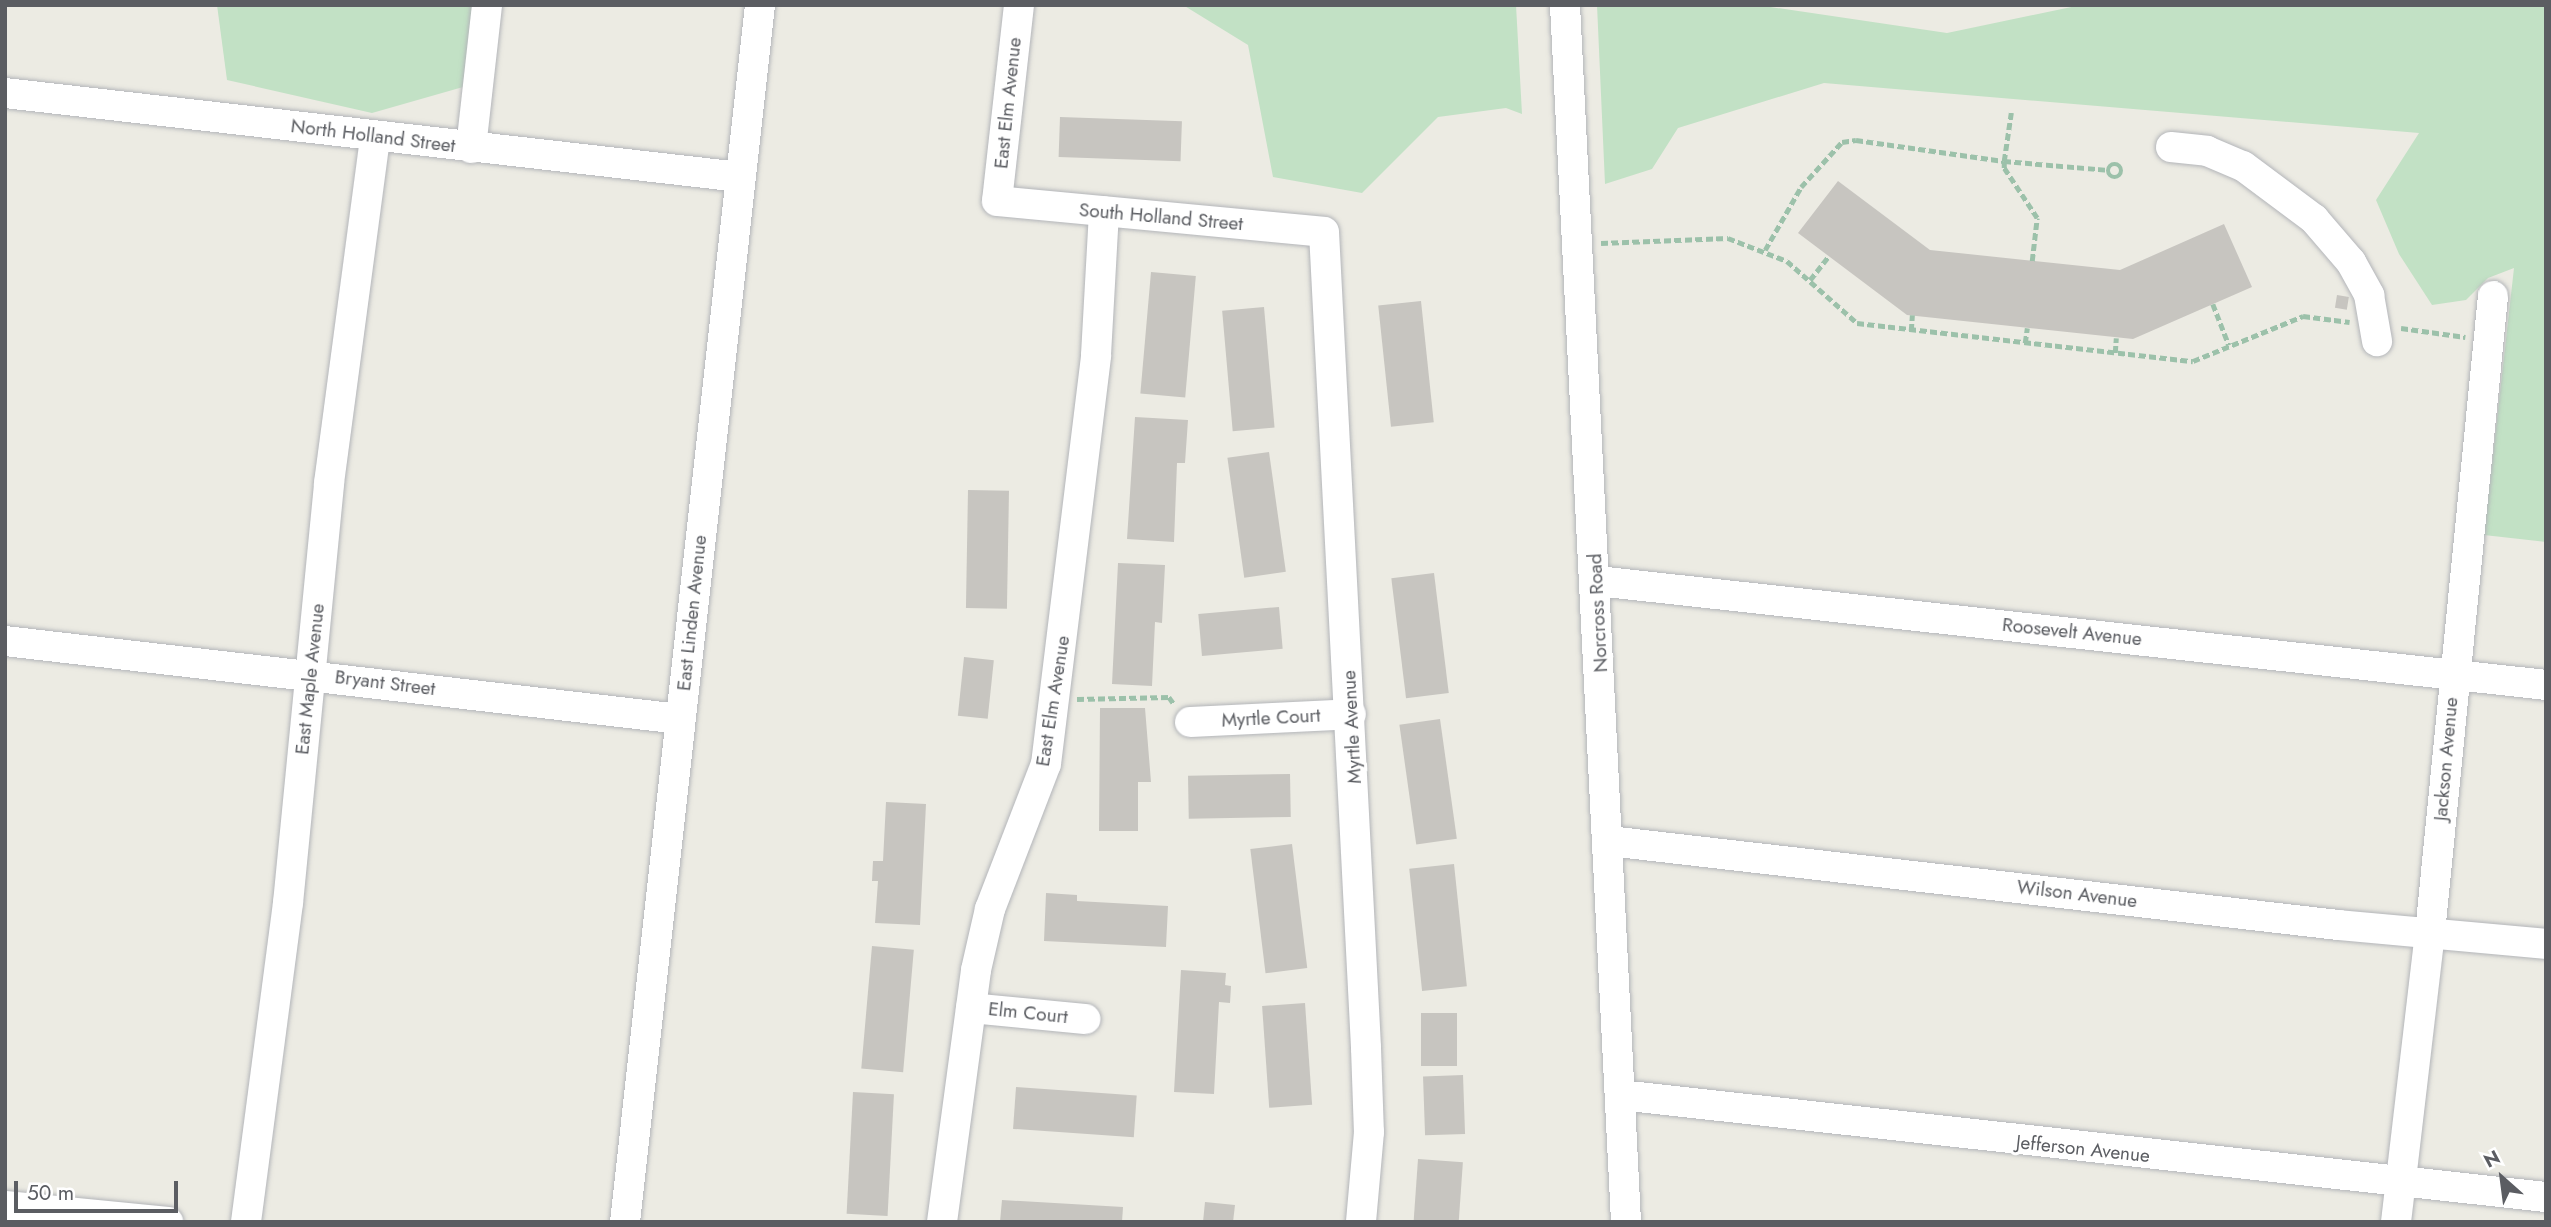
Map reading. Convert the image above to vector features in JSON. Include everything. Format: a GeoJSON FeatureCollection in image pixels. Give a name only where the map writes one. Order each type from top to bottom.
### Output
{"type":"FeatureCollection","features":[{"type":"Feature","properties":{"kind":"street"},"geometry":{"type":"LineString","coordinates":[[471,148],[487,5]]}},
{"type":"Feature","properties":{"kind":"street","name":"East Linden Avenue"},"geometry":{"type":"LineString","coordinates":[[625,1222],[760,5]]}},
{"type":"Feature","properties":{"kind":"street","name":"East Elm Avenue"},"geometry":{"type":"LineString","coordinates":[[997,201],[1019,5]]}},
{"type":"Feature","properties":{"kind":"street","name":"Norcross Road"},"geometry":{"type":"LineString","coordinates":[[1565,5],[1597,581],[1626,1222]]}},
{"type":"Feature","properties":{"kind":"street","name":"North Holland Street"},"geometry":{"type":"LineString","coordinates":[[5,93],[740,177]]}},
{"type":"Feature","properties":{"kind":"street","name":"East Maple Avenue"},"geometry":{"type":"LineString","coordinates":[[246,1222],[288,902],[330,483],[375,136]]}},
{"type":"Feature","properties":{"kind":"street"},"geometry":{"type":"LineString","coordinates":[[2171,147],[2207,151],[2243,166],[2315,219],[2351,262],[2369,295],[2376,333]]}},
{"type":"Feature","properties":{"kind":"street","name":"South Holland Street"},"geometry":{"type":"LineString","coordinates":[[997,201],[1324,232]]}},
{"type":"Feature","properties":{"kind":"street","name":"East Elm Avenue"},"geometry":{"type":"LineString","coordinates":[[942,1222],[971,1007],[990,909],[1046,764],[1056,700],[1096,355],[1104,211]]}},
{"type":"Feature","properties":{"kind":"street","name":"Myrtle Avenue"},"geometry":{"type":"LineString","coordinates":[[1324,232],[1352,714],[1369,1132],[1361,1222]]}},
{"type":"Feature","properties":{"kind":"street","name":"Jackson Avenue"},"geometry":{"type":"LineString","coordinates":[[2396,1222],[2430,933],[2453,675],[2493,296]]}},
{"type":"Feature","properties":{"kind":"street","name":"Roosevelt Avenue"},"geometry":{"type":"LineString","coordinates":[[1597,581],[2546,685]]}},
{"type":"Feature","properties":{"kind":"street","name":"Bryant Street"},"geometry":{"type":"LineString","coordinates":[[5,640],[680,719]]}},
{"type":"Feature","properties":{"kind":"street","name":"Myrtle Court"},"geometry":{"type":"LineString","coordinates":[[1190,722],[1352,714]]}},
{"type":"Feature","properties":{"kind":"street","name":"Wilson Avenue"},"geometry":{"type":"LineString","coordinates":[[1609,841],[2546,944]]}},
{"type":"Feature","properties":{"kind":"street","name":"Elm Court"},"geometry":{"type":"LineString","coordinates":[[971,1007],[1085,1019]]}},
{"type":"Feature","properties":{"kind":"street","name":"Jefferson Avenue"},"geometry":{"type":"LineString","coordinates":[[1620,1095],[2546,1197]]}},
{"type":"Feature","properties":{"kind":"street"},"geometry":{"type":"LineString","coordinates":[[5,1206],[168,1222]]}},
{"type":"Feature","properties":{"kind":"path"},"geometry":{"type":"LineString","coordinates":[[2011,113],[2004,169],[2037,218],[2032,261]]}},
{"type":"Feature","properties":{"kind":"path"},"geometry":{"type":"LineString","coordinates":[[1765,250],[1801,187],[1836,148],[1850,139],[2004,161],[2108,170]]}},
{"type":"Feature","properties":{"kind":"path"},"geometry":{"type":"LineString","coordinates":[[1597,243],[1728,237],[1765,250],[1810,280],[1857,323],[2115,353],[2193,361],[2303,316],[2376,333],[2469,337]]}},
{"type":"Feature","properties":{"kind":"path"},"geometry":{"type":"LineString","coordinates":[[1810,280],[1829,256]]}},
{"type":"Feature","properties":{"kind":"path"},"geometry":{"type":"LineString","coordinates":[[2213,304],[2229,345]]}},
{"type":"Feature","properties":{"kind":"path"},"geometry":{"type":"LineString","coordinates":[[1911,331],[1912,315]]}},
{"type":"Feature","properties":{"kind":"path"},"geometry":{"type":"LineString","coordinates":[[2025,343],[2027,328]]}},
{"type":"Feature","properties":{"kind":"path"},"geometry":{"type":"LineString","coordinates":[[2115,353],[2116,338]]}},
{"type":"Feature","properties":{"kind":"path"},"geometry":{"type":"LineString","coordinates":[[1056,700],[1169,697],[1190,722]]}},
{"type":"Feature","properties":{"kind":"green space"},"geometry":{"type":"Polygon","coordinates":[[[217,5],[474,5],[463,87],[372,113],[227,80],[217,5]]]}},
{"type":"Feature","properties":{"kind":"green space"},"geometry":{"type":"Polygon","coordinates":[[[1183,5],[1516,5],[1522,114],[1506,108],[1438,117],[1362,193],[1273,177],[1248,45],[1183,5]]]}},
{"type":"Feature","properties":{"kind":"green space"},"geometry":{"type":"Polygon","coordinates":[[[1597,5],[1757,5],[1947,33],[2081,5],[2546,5],[2546,542],[2484,535],[2514,268],[2488,278],[2466,300],[2432,305],[2399,254],[2376,200],[2419,133],[1824,83],[1678,128],[1652,169],[1605,184],[1597,5]]]}},
{"type":"Feature","properties":{"kind":"building"},"geometry":{"type":"Polygon","coordinates":[[[1060,117],[1182,121],[1181,161],[1059,157],[1060,117]]]}},
{"type":"Feature","properties":{"kind":"building"},"geometry":{"type":"Polygon","coordinates":[[[1838,181],[1930,250],[2120,270],[2224,224],[2252,287],[2133,339],[1907,315],[1798,233],[1838,181]]]}},
{"type":"Feature","properties":{"kind":"building"},"geometry":{"type":"Polygon","coordinates":[[[1151,272],[1196,276],[1185,397],[1140,394],[1151,272]]]}},
{"type":"Feature","properties":{"kind":"building"},"geometry":{"type":"Polygon","coordinates":[[[2337,295],[2349,297],[2347,310],[2335,308],[2337,295]]]}},
{"type":"Feature","properties":{"kind":"building"},"geometry":{"type":"Polygon","coordinates":[[[1421,301],[1434,422],[1391,427],[1378,305],[1421,301]]]}},
{"type":"Feature","properties":{"kind":"building"},"geometry":{"type":"Polygon","coordinates":[[[1264,307],[1275,428],[1233,431],[1222,311],[1264,307]]]}},
{"type":"Feature","properties":{"kind":"building"},"geometry":{"type":"Polygon","coordinates":[[[1135,417],[1188,420],[1185,463],[1177,463],[1174,542],[1127,539],[1135,417]]]}},
{"type":"Feature","properties":{"kind":"building"},"geometry":{"type":"Polygon","coordinates":[[[1269,452],[1286,572],[1244,578],[1227,458],[1269,452]]]}},
{"type":"Feature","properties":{"kind":"building"},"geometry":{"type":"Polygon","coordinates":[[[968,490],[1009,491],[1007,609],[966,608],[968,490]]]}},
{"type":"Feature","properties":{"kind":"building"},"geometry":{"type":"Polygon","coordinates":[[[1118,563],[1165,565],[1162,623],[1155,622],[1152,686],[1112,684],[1118,563]]]}},
{"type":"Feature","properties":{"kind":"building"},"geometry":{"type":"Polygon","coordinates":[[[1434,573],[1449,693],[1406,698],[1391,578],[1434,573]]]}},
{"type":"Feature","properties":{"kind":"building"},"geometry":{"type":"Polygon","coordinates":[[[1279,607],[1283,649],[1202,656],[1198,614],[1279,607]]]}},
{"type":"Feature","properties":{"kind":"building"},"geometry":{"type":"Polygon","coordinates":[[[964,657],[994,660],[988,719],[958,716],[964,657]]]}},
{"type":"Feature","properties":{"kind":"building"},"geometry":{"type":"Polygon","coordinates":[[[1100,708],[1145,708],[1151,782],[1138,782],[1138,831],[1099,831],[1100,708]]]}},
{"type":"Feature","properties":{"kind":"building"},"geometry":{"type":"Polygon","coordinates":[[[1440,719],[1457,839],[1416,845],[1399,725],[1440,719]]]}},
{"type":"Feature","properties":{"kind":"building"},"geometry":{"type":"Polygon","coordinates":[[[1290,774],[1291,817],[1189,819],[1188,776],[1290,774]]]}},
{"type":"Feature","properties":{"kind":"building"},"geometry":{"type":"Polygon","coordinates":[[[886,802],[926,804],[920,925],[875,923],[878,881],[872,881],[873,861],[883,861],[886,802]]]}},
{"type":"Feature","properties":{"kind":"building"},"geometry":{"type":"Polygon","coordinates":[[[1292,844],[1307,968],[1266,973],[1250,849],[1292,844]]]}},
{"type":"Feature","properties":{"kind":"building"},"geometry":{"type":"Polygon","coordinates":[[[1454,864],[1467,986],[1422,991],[1409,869],[1454,864]]]}},
{"type":"Feature","properties":{"kind":"building"},"geometry":{"type":"Polygon","coordinates":[[[1046,893],[1077,895],[1077,901],[1168,906],[1166,947],[1044,941],[1046,893]]]}},
{"type":"Feature","properties":{"kind":"building"},"geometry":{"type":"Polygon","coordinates":[[[872,946],[914,950],[903,1072],[861,1069],[872,946]]]}},
{"type":"Feature","properties":{"kind":"building"},"geometry":{"type":"Polygon","coordinates":[[[1181,970],[1226,973],[1225,985],[1231,986],[1230,1003],[1219,1002],[1214,1094],[1174,1092],[1181,970]]]}},
{"type":"Feature","properties":{"kind":"building"},"geometry":{"type":"Polygon","coordinates":[[[1305,1003],[1312,1105],[1269,1108],[1262,1006],[1305,1003]]]}},
{"type":"Feature","properties":{"kind":"building"},"geometry":{"type":"Polygon","coordinates":[[[1421,1013],[1457,1013],[1457,1066],[1421,1066],[1421,1013]]]}},
{"type":"Feature","properties":{"kind":"building"},"geometry":{"type":"Polygon","coordinates":[[[1463,1075],[1465,1134],[1425,1135],[1423,1076],[1463,1075]]]}},
{"type":"Feature","properties":{"kind":"building"},"geometry":{"type":"Polygon","coordinates":[[[1016,1087],[1137,1095],[1134,1137],[1013,1129],[1016,1087]]]}},
{"type":"Feature","properties":{"kind":"building"},"geometry":{"type":"Polygon","coordinates":[[[853,1092],[894,1094],[888,1216],[847,1214],[853,1092]]]}},
{"type":"Feature","properties":{"kind":"building"},"geometry":{"type":"Polygon","coordinates":[[[1418,1159],[1463,1162],[1459,1222],[1414,1222],[1418,1159]]]}},
{"type":"Feature","properties":{"kind":"building"},"geometry":{"type":"Polygon","coordinates":[[[1002,1200],[1123,1207],[1122,1222],[1000,1222],[1002,1200]]]}},
{"type":"Feature","properties":{"kind":"building"},"geometry":{"type":"Polygon","coordinates":[[[1205,1202],[1235,1205],[1233,1222],[1203,1222],[1205,1202]]]}}]}
